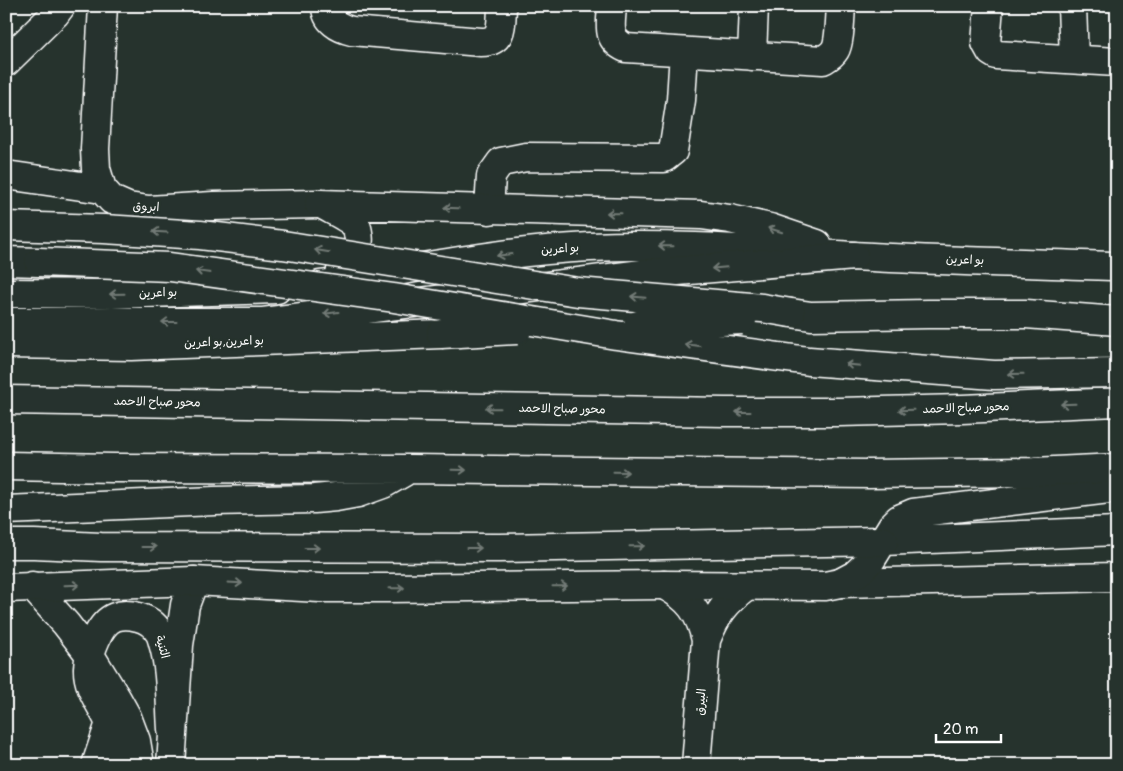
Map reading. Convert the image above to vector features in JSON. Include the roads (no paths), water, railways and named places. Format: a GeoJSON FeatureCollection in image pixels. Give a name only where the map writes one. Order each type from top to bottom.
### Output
{"type":"FeatureCollection","features":[{"type":"Feature","properties":{"kind":"main road"},"geometry":{"type":"LineString","coordinates":[[6,62],[61,6]]}},
{"type":"Feature","properties":{"kind":"main road"},"geometry":{"type":"LineString","coordinates":[[6,175],[102,189],[96,169],[95,148],[103,6]]}},
{"type":"Feature","properties":{"kind":"main road"},"geometry":{"type":"LineString","coordinates":[[326,6],[326,11],[331,21],[341,28],[352,31],[488,42],[499,33],[502,6]]}},
{"type":"Feature","properties":{"kind":"main road"},"geometry":{"type":"LineString","coordinates":[[612,6],[611,32],[619,45],[626,48],[823,60],[835,51],[838,44],[840,6]]}},
{"type":"Feature","properties":{"kind":"main road"},"geometry":{"type":"LineString","coordinates":[[752,56],[754,6]]}},
{"type":"Feature","properties":{"kind":"main road"},"geometry":{"type":"LineString","coordinates":[[989,6],[986,43],[991,52],[1000,56],[1117,62]]}},
{"type":"Feature","properties":{"kind":"main road"},"geometry":{"type":"LineString","coordinates":[[1072,6],[1074,59]]}},
{"type":"Feature","properties":{"kind":"main road"},"geometry":{"type":"LineString","coordinates":[[489,210],[491,176],[501,162],[526,157],[664,158],[673,151],[681,100],[684,52]]}},
{"type":"Feature","properties":{"kind":"main road","name":"ابروق"},"geometry":{"type":"LineString","coordinates":[[102,189],[112,200],[128,207],[148,210],[213,206],[319,204],[701,215],[770,228],[854,256]]}},
{"type":"Feature","properties":{"kind":"main road"},"geometry":{"type":"LineString","coordinates":[[319,204],[344,217],[356,226],[360,239],[350,264],[331,284]]}},
{"type":"Feature","properties":{"kind":"main road"},"geometry":{"type":"LineString","coordinates":[[6,226],[96,228],[200,235],[283,245],[578,292],[762,308],[811,316],[1026,314],[1117,322]]}},
{"type":"Feature","properties":{"kind":"main road","name":"بو اعرين"},"geometry":{"type":"LineString","coordinates":[[6,293],[131,294],[274,289],[331,284],[486,257],[539,250],[592,247],[702,247],[854,256],[1117,266]]}},
{"type":"Feature","properties":{"kind":"main road"},"geometry":{"type":"LineString","coordinates":[[6,322],[263,322],[642,274],[854,256]]}},
{"type":"Feature","properties":{"kind":"main road"},"geometry":{"type":"LineString","coordinates":[[6,261],[170,267],[394,298],[616,335],[809,361],[994,375],[1117,373]]}},
{"type":"Feature","properties":{"kind":"main road","name":"بو اعرين,بو اعرين"},"geometry":{"type":"LineString","coordinates":[[6,344],[131,346],[442,334],[717,322],[791,313]]}},
{"type":"Feature","properties":{"kind":"main road","name":"محور صباح الاحمد"},"geometry":{"type":"LineString","coordinates":[[6,400],[830,412],[962,409],[1117,402]]}},
{"type":"Feature","properties":{"kind":"main road"},"geometry":{"type":"LineString","coordinates":[[6,466],[868,474],[1034,472],[1117,468]]}},
{"type":"Feature","properties":{"kind":"main road"},"geometry":{"type":"LineString","coordinates":[[6,510],[336,497],[358,493],[383,484],[410,469]]}},
{"type":"Feature","properties":{"kind":"main road"},"geometry":{"type":"LineString","coordinates":[[840,583],[855,575],[872,560],[892,526],[899,519],[913,513],[1117,488]]}},
{"type":"Feature","properties":{"kind":"main road"},"geometry":{"type":"LineString","coordinates":[[6,544],[101,547],[499,548],[884,541],[1117,531]]}},
{"type":"Feature","properties":{"kind":"main road"},"geometry":{"type":"LineString","coordinates":[[6,560],[60,555],[101,547]]}},
{"type":"Feature","properties":{"kind":"main road"},"geometry":{"type":"LineString","coordinates":[[19,587],[194,581],[329,588],[664,585],[825,586],[840,583],[1117,577]]}},
{"type":"Feature","properties":{"kind":"main road","name":"الثنية"},"geometry":{"type":"LineString","coordinates":[[171,765],[179,645],[185,605],[194,581]]}},
{"type":"Feature","properties":{"kind":"main road","name":"البيرق"},"geometry":{"type":"LineString","coordinates":[[664,585],[685,598],[699,617],[704,628],[706,640],[696,765]]}},
{"type":"Feature","properties":{"kind":"main road","name":"البيرق"},"geometry":{"type":"LineString","coordinates":[[706,640],[712,624],[721,610],[733,596],[746,586]]}},
{"type":"Feature","properties":{"kind":"main road"},"geometry":{"type":"LineString","coordinates":[[19,587],[66,624],[90,655],[127,717],[136,741],[140,765]]}},
{"type":"Feature","properties":{"kind":"main road","name":"الثنية"},"geometry":{"type":"LineString","coordinates":[[119,765],[110,724],[93,691],[89,681],[88,670],[90,655],[99,632],[115,617],[128,614],[146,620],[159,632],[166,655],[172,729]]}},
{"type":"Feature","properties":{"kind":"main road"},"geometry":{"type":"LineString","coordinates":[[96,765],[110,724]]}}]}
